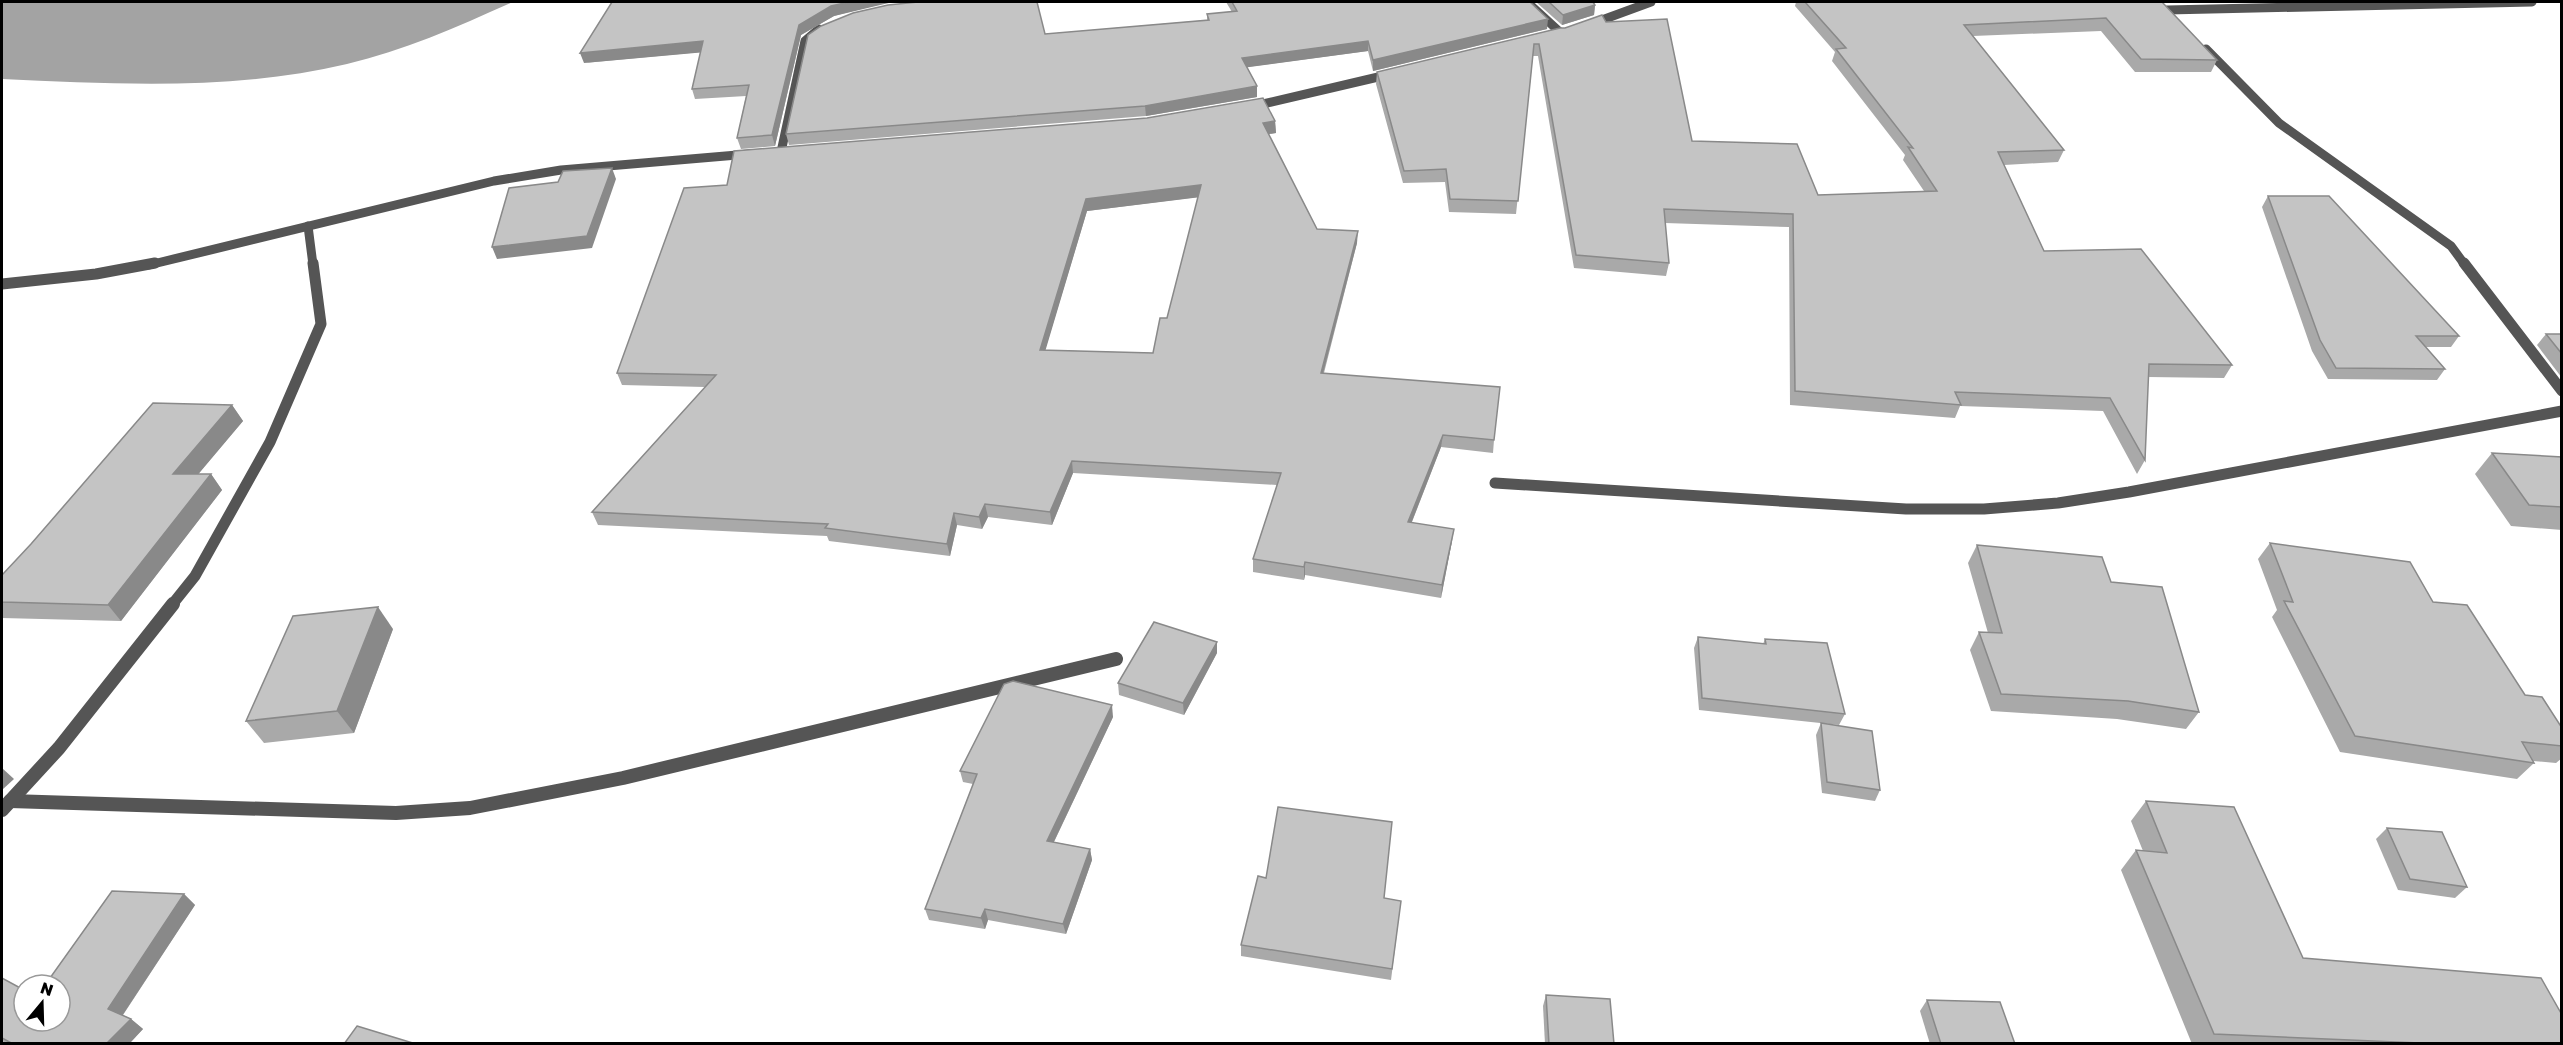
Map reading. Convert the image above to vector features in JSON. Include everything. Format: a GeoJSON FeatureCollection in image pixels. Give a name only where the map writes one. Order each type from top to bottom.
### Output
{"type":"FeatureCollection","features":[{"type":"Feature","properties":{"kind":"street"},"geometry":{"type":"LineString","coordinates":[[1527,2],[1562,34]]}},
{"type":"Feature","properties":{"kind":"street"},"geometry":{"type":"LineString","coordinates":[[1583,27],[1652,2]]}},
{"type":"Feature","properties":{"kind":"street"},"geometry":{"type":"LineString","coordinates":[[2159,2],[2175,18]]}},
{"type":"Feature","properties":{"kind":"street"},"geometry":{"type":"LineString","coordinates":[[2167,10],[2532,2]]}},
{"type":"Feature","properties":{"kind":"street"},"geometry":{"type":"LineString","coordinates":[[781,152],[805,41],[812,33],[825,25]]}},
{"type":"Feature","properties":{"kind":"street"},"geometry":{"type":"LineString","coordinates":[[1552,36],[1572,31]]}},
{"type":"Feature","properties":{"kind":"street"},"geometry":{"type":"LineString","coordinates":[[2199,42],[2279,123],[2451,246],[2562,391]]}},
{"type":"Feature","properties":{"kind":"street"},"geometry":{"type":"LineString","coordinates":[[1240,109],[1403,71]]}},
{"type":"Feature","properties":{"kind":"street"},"geometry":{"type":"LineString","coordinates":[[769,153],[792,151]]}},
{"type":"Feature","properties":{"kind":"street"},"geometry":{"type":"LineString","coordinates":[[2,285],[96,274],[148,265],[494,181],[561,170],[757,154]]}},
{"type":"Feature","properties":{"kind":"street"},"geometry":{"type":"LineString","coordinates":[[6,806],[59,748],[195,576],[270,442],[321,324],[308,226]]}},
{"type":"Feature","properties":{"kind":"street"},"geometry":{"type":"LineString","coordinates":[[1495,483],[1836,506],[1984,509],[2058,503],[2129,492],[2562,411]]}},
{"type":"Feature","properties":{"kind":"street"},"geometry":{"type":"LineString","coordinates":[[6,806],[396,813],[470,807],[623,778],[1116,659]]}},
{"type":"Feature","properties":{"kind":"shaded area"},"geometry":{"type":"Polygon","coordinates":[[[2,2],[513,2],[410,45],[347,64],[304,73],[218,82],[131,84],[2,79],[2,2]]]}},
{"type":"Feature","properties":{"kind":"building"},"geometry":{"type":"Polygon","coordinates":[[[612,2],[849,2],[831,6],[799,25],[772,135],[737,138],[749,85],[692,89],[703,41],[580,53],[612,2]]]}},
{"type":"Feature","properties":{"kind":"building"},"geometry":{"type":"Polygon","coordinates":[[[918,2],[1037,2],[1045,34],[1209,20],[1207,14],[1237,11],[1232,2],[1530,2],[1548,19],[1373,60],[1368,41],[1242,58],[1257,86],[1145,106],[786,134],[808,35],[821,26],[853,13],[888,5],[918,2]]]}},
{"type":"Feature","properties":{"kind":"building"},"geometry":{"type":"Polygon","coordinates":[[[1549,2],[1593,2],[1595,5],[1563,15],[1549,2]]]}},
{"type":"Feature","properties":{"kind":"building"},"geometry":{"type":"Polygon","coordinates":[[[1805,2],[2162,2],[2217,60],[2141,59],[2106,18],[1964,25],[2064,150],[1998,152],[2044,251],[2141,249],[2232,365],[2149,364],[2145,460],[2110,398],[1955,392],[1961,405],[1795,391],[1793,214],[1664,209],[1669,263],[1576,255],[1539,44],[1534,44],[1518,201],[1450,199],[1446,169],[1404,171],[1377,72],[1565,28],[1602,15],[1606,22],[1667,19],[1692,141],[1797,144],[1818,195],[1937,191],[1908,147],[1913,148],[1836,49],[1846,48],[1805,2]]]}},
{"type":"Feature","properties":{"kind":"building"},"geometry":{"type":"Polygon","coordinates":[[[1263,98],[1275,121],[1263,123],[1317,229],[1358,231],[1321,373],[1500,387],[1494,440],[1443,435],[1408,522],[1454,529],[1442,585],[1305,562],[1304,567],[1253,559],[1281,473],[1072,461],[1050,512],[985,504],[979,517],[954,513],[947,544],[825,528],[828,524],[592,512],[716,375],[617,373],[684,188],[727,185],[734,151],[1147,118],[1263,98]],[[1201,185],[1086,199],[1040,350],[1153,353],[1160,318],[1167,318],[1201,185]]]}},
{"type":"Feature","properties":{"kind":"building"},"geometry":{"type":"Polygon","coordinates":[[[612,168],[587,236],[492,247],[509,188],[558,182],[563,171],[612,168]]]}},
{"type":"Feature","properties":{"kind":"building"},"geometry":{"type":"Polygon","coordinates":[[[2268,196],[2329,196],[2459,336],[2416,336],[2445,369],[2336,368],[2320,340],[2268,196]]]}},
{"type":"Feature","properties":{"kind":"building"},"geometry":{"type":"Polygon","coordinates":[[[2546,334],[2562,334],[2562,354],[2546,334]]]}},
{"type":"Feature","properties":{"kind":"building"},"geometry":{"type":"Polygon","coordinates":[[[153,403],[232,405],[173,474],[211,474],[108,605],[2,602],[2,575],[153,403]]]}},
{"type":"Feature","properties":{"kind":"building"},"geometry":{"type":"Polygon","coordinates":[[[2492,453],[2562,457],[2562,507],[2529,505],[2492,453]]]}},
{"type":"Feature","properties":{"kind":"building"},"geometry":{"type":"Polygon","coordinates":[[[2270,543],[2410,562],[2433,602],[2467,605],[2525,695],[2542,697],[2562,728],[2562,746],[2522,742],[2534,763],[2355,736],[2284,601],[2293,602],[2270,543]]]}},
{"type":"Feature","properties":{"kind":"building"},"geometry":{"type":"Polygon","coordinates":[[[1977,545],[2102,557],[2111,582],[2162,587],[2199,712],[2128,701],[2001,694],[1979,632],[2002,633],[1977,545]]]}},
{"type":"Feature","properties":{"kind":"building"},"geometry":{"type":"Polygon","coordinates":[[[378,607],[337,711],[246,721],[293,616],[378,607]]]}},
{"type":"Feature","properties":{"kind":"building"},"geometry":{"type":"Polygon","coordinates":[[[1154,622],[1217,642],[1183,703],[1118,683],[1154,622]]]}},
{"type":"Feature","properties":{"kind":"building"},"geometry":{"type":"Polygon","coordinates":[[[1698,637],[1766,644],[1765,639],[1827,643],[1845,714],[1702,698],[1698,637]]]}},
{"type":"Feature","properties":{"kind":"building"},"geometry":{"type":"Polygon","coordinates":[[[1013,681],[1112,705],[1047,841],[1090,849],[1063,924],[985,909],[981,918],[925,909],[977,774],[960,771],[1004,684],[1013,681]]]}},
{"type":"Feature","properties":{"kind":"building"},"geometry":{"type":"Polygon","coordinates":[[[1821,723],[1872,731],[1880,790],[1827,782],[1821,723]]]}},
{"type":"Feature","properties":{"kind":"building"},"geometry":{"type":"Polygon","coordinates":[[[2146,801],[2234,807],[2303,958],[2541,978],[2562,1015],[2562,1044],[2443,1044],[2214,1034],[2136,850],[2167,853],[2146,801]]]}},
{"type":"Feature","properties":{"kind":"building"},"geometry":{"type":"Polygon","coordinates":[[[1278,807],[1392,822],[1384,898],[1401,901],[1392,969],[1241,945],[1258,876],[1266,878],[1278,807]]]}},
{"type":"Feature","properties":{"kind":"building"},"geometry":{"type":"Polygon","coordinates":[[[2387,828],[2442,832],[2467,887],[2410,879],[2387,828]]]}},
{"type":"Feature","properties":{"kind":"building"},"geometry":{"type":"Polygon","coordinates":[[[112,891],[184,894],[108,1009],[131,1019],[106,1044],[13,1044],[2,1038],[2,978],[12,983],[12,1033],[72,1033],[72,973],[54,973],[112,891]]]}},
{"type":"Feature","properties":{"kind":"building"},"geometry":{"type":"Polygon","coordinates":[[[1546,995],[1610,999],[1614,1044],[1549,1044],[1546,995]]]}},
{"type":"Feature","properties":{"kind":"building"},"geometry":{"type":"Polygon","coordinates":[[[1927,1000],[2000,1002],[2015,1044],[1941,1044],[1927,1000]]]}},
{"type":"Feature","properties":{"kind":"building"},"geometry":{"type":"Polygon","coordinates":[[[357,1026],[416,1044],[344,1044],[357,1026]]]}}]}
